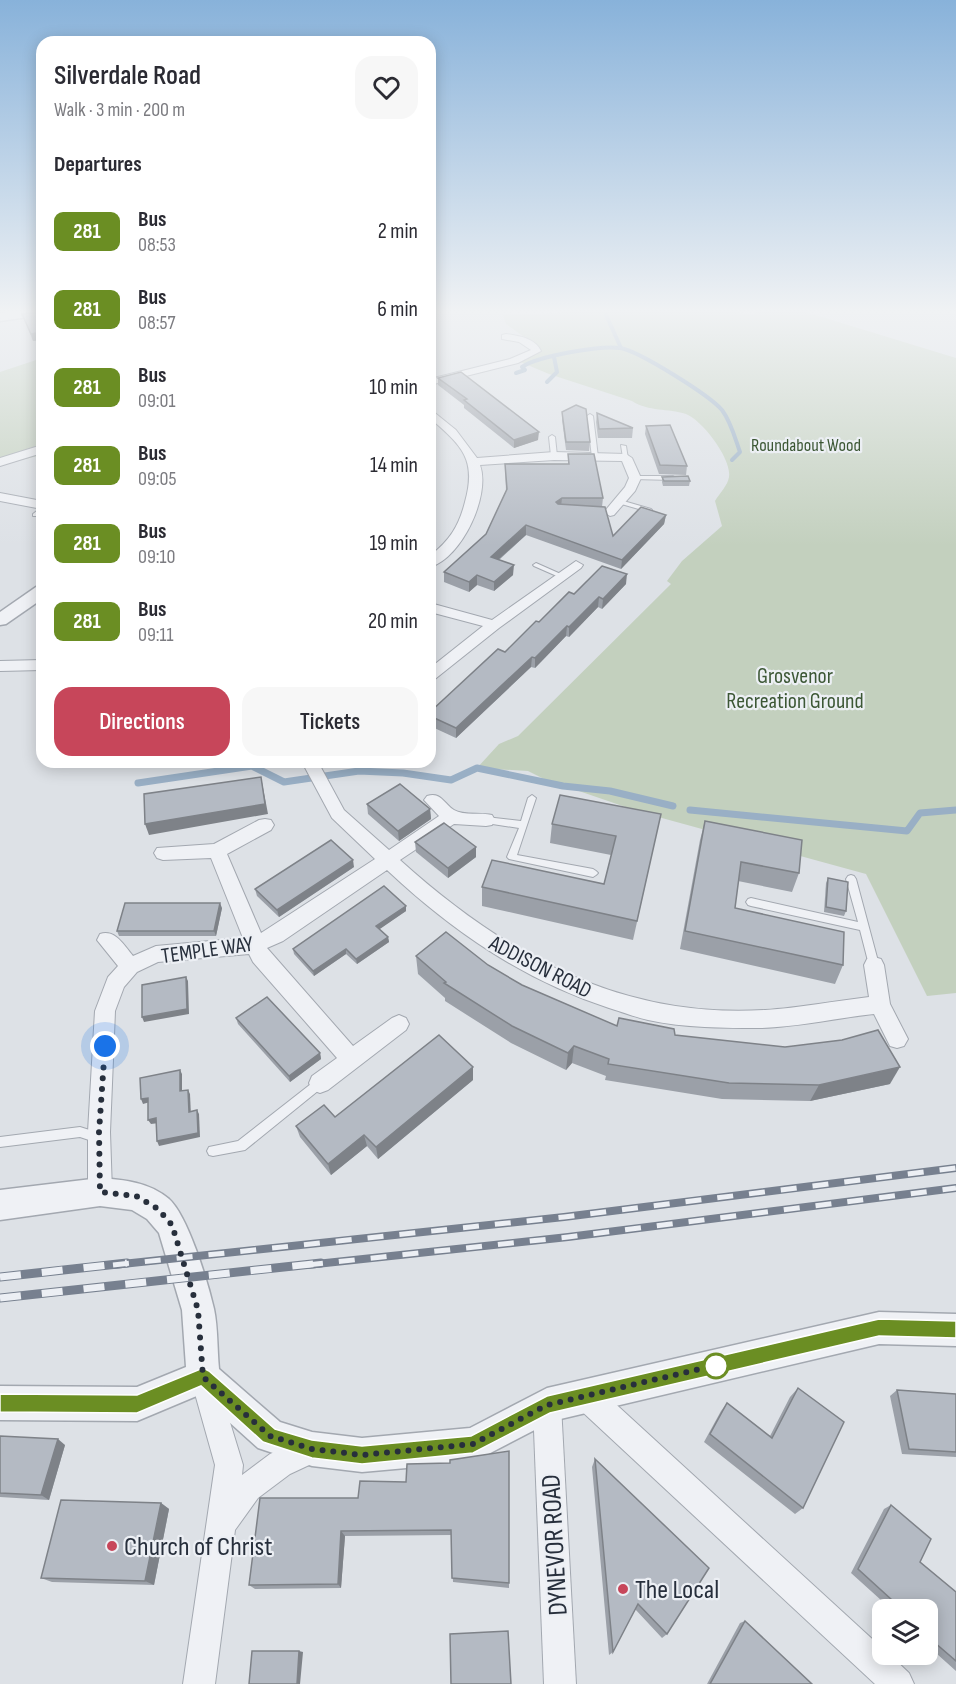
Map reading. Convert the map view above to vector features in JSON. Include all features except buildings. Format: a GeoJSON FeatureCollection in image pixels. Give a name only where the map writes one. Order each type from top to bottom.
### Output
{"type":"FeatureCollection","features":[{"type":"Feature","properties":{"kind":"street"},"geometry":{"type":"LineString","coordinates":[[436,417],[456,435],[473,462],[477,477],[467,523],[459,540],[436,558]]}},
{"type":"Feature","properties":{"kind":"street"},"geometry":{"type":"LineString","coordinates":[[0,462],[36,451]]}},
{"type":"Feature","properties":{"kind":"street"},"geometry":{"type":"LineString","coordinates":[[473,462],[554,456],[595,457],[625,452],[634,478],[631,488],[620,502],[605,512]]}},
{"type":"Feature","properties":{"kind":"street"},"geometry":{"type":"LineString","coordinates":[[0,497],[36,509]]}},
{"type":"Feature","properties":{"kind":"street"},"geometry":{"type":"LineString","coordinates":[[436,671],[576,565]]}},
{"type":"Feature","properties":{"kind":"street"},"geometry":{"type":"LineString","coordinates":[[0,620],[36,595]]}},
{"type":"Feature","properties":{"kind":"street"},"geometry":{"type":"LineString","coordinates":[[436,609],[494,625]]}},
{"type":"Feature","properties":{"kind":"street"},"geometry":{"type":"LineString","coordinates":[[0,666],[36,665]]}},
{"type":"Feature","properties":{"kind":"street","name":"ADDISON ROAD"},"geometry":{"type":"LineString","coordinates":[[314,768],[338,814],[427,896],[480,936],[574,988],[647,1011],[700,1018],[764,1019],[880,1004]]}},
{"type":"Feature","properties":{"kind":"street"},"geometry":{"type":"LineString","coordinates":[[433,800],[452,817],[486,820]]}},
{"type":"Feature","properties":{"kind":"street","name":"TEMPLE WAY"},"geometry":{"type":"LineString","coordinates":[[100,1192],[99,1138],[105,1011],[115,983],[130,966],[156,954],[255,945],[276,935],[386,859],[452,817]]}},
{"type":"Feature","properties":{"kind":"street"},"geometry":{"type":"LineString","coordinates":[[163,853],[218,851],[265,825]]}},
{"type":"Feature","properties":{"kind":"street"},"geometry":{"type":"LineString","coordinates":[[218,851],[260,956],[351,1059]]}},
{"type":"Feature","properties":{"kind":"street"},"geometry":{"type":"LineString","coordinates":[[106,940],[130,966]]}},
{"type":"Feature","properties":{"kind":"street"},"geometry":{"type":"LineString","coordinates":[[874,965],[880,1004],[897,1039]]}},
{"type":"Feature","properties":{"kind":"street"},"geometry":{"type":"LineString","coordinates":[[320,1083],[399,1024]]}},
{"type":"Feature","properties":{"kind":"street"},"geometry":{"type":"LineString","coordinates":[[0,1205],[100,1192],[136,1196],[158,1209],[172,1225],[198,1310],[203,1377],[230,1465],[199,1684]]}},
{"type":"Feature","properties":{"kind":"street"},"geometry":{"type":"LineString","coordinates":[[203,1377],[270,1436],[312,1449],[362,1455],[473,1444],[547,1405],[879,1328],[956,1330]]}},
{"type":"Feature","properties":{"kind":"street"},"geometry":{"type":"LineString","coordinates":[[0,1403],[137,1404],[203,1377]]}},
{"type":"Feature","properties":{"kind":"street"},"geometry":{"type":"LineString","coordinates":[[586,1396],[898,1684]]}},
{"type":"Feature","properties":{"kind":"street","name":"DYNEVOR ROAD"},"geometry":{"type":"LineString","coordinates":[[547,1405],[560,1684]]}},
{"type":"Feature","properties":{"kind":"street"},"geometry":{"type":"LineString","coordinates":[[221,1524],[248,1488],[280,1464],[312,1449]]}},
{"type":"Feature","properties":{"kind":"lane"},"geometry":{"type":"LineString","coordinates":[[590,416],[595,457]]}},
{"type":"Feature","properties":{"kind":"lane"},"geometry":{"type":"LineString","coordinates":[[552,437],[554,456]]}},
{"type":"Feature","properties":{"kind":"lane"},"geometry":{"type":"LineString","coordinates":[[634,478],[684,478]]}},
{"type":"Feature","properties":{"kind":"lane"},"geometry":{"type":"LineString","coordinates":[[620,502],[656,512]]}},
{"type":"Feature","properties":{"kind":"lane"},"geometry":{"type":"LineString","coordinates":[[536,565],[561,576]]}},
{"type":"Feature","properties":{"kind":"lane"},"geometry":{"type":"LineString","coordinates":[[532,798],[512,857],[593,873]]}},
{"type":"Feature","properties":{"kind":"lane"},"geometry":{"type":"LineString","coordinates":[[486,820],[524,825]]}},
{"type":"Feature","properties":{"kind":"lane"},"geometry":{"type":"LineString","coordinates":[[851,879],[874,965]]}},
{"type":"Feature","properties":{"kind":"lane"},"geometry":{"type":"LineString","coordinates":[[751,902],[865,927]]}},
{"type":"Feature","properties":{"kind":"lane"},"geometry":{"type":"LineString","coordinates":[[213,1151],[241,1146],[320,1083]]}},
{"type":"Feature","properties":{"kind":"lane"},"geometry":{"type":"LineString","coordinates":[[0,1142],[80,1132],[99,1138]]}},
{"type":"Feature","properties":{"kind":"green space"},"geometry":{"type":"Polygon","coordinates":[[[0,389],[36,389],[36,456],[0,465],[0,389]]]}},
{"type":"Feature","properties":{"kind":"green space","name":"Grosvenor Recreation Ground"},"geometry":{"type":"Polygon","coordinates":[[[594,389],[956,389],[956,993],[927,996],[866,874],[640,812],[544,779],[528,771],[477,768],[499,744],[518,736],[671,584],[667,581],[682,561],[722,526],[715,501],[727,483],[729,469],[715,441],[700,424],[686,414],[645,407],[594,389]]]}},
{"type":"Feature","properties":{"kind":"waterway"},"geometry":{"type":"LineString","coordinates":[[695,389],[715,403],[725,415],[740,452],[732,460]]}},
{"type":"Feature","properties":{"kind":"waterway"},"geometry":{"type":"LineString","coordinates":[[138,783],[239,768]]}},
{"type":"Feature","properties":{"kind":"waterway"},"geometry":{"type":"LineString","coordinates":[[256,768],[284,782],[359,771],[403,773],[451,780],[477,768],[563,786],[610,791],[673,806]]}},
{"type":"Feature","properties":{"kind":"waterway"},"geometry":{"type":"LineString","coordinates":[[690,810],[907,831],[920,813],[956,810]]}},
{"type":"Feature","properties":{"kind":"railway"},"geometry":{"type":"LineString","coordinates":[[113,1265],[564,1217],[956,1168]]}},
{"type":"Feature","properties":{"kind":"railway"},"geometry":{"type":"LineString","coordinates":[[307,1265],[568,1237],[956,1188]]}},
{"type":"Feature","properties":{"kind":"railway"},"geometry":{"type":"LineString","coordinates":[[0,1277],[127,1263]]}},
{"type":"Feature","properties":{"kind":"railway"},"geometry":{"type":"LineString","coordinates":[[0,1298],[321,1263]]}},
{"type":"Feature","properties":{"kind":"bus line","name":"281"},"geometry":{"type":"LineString","coordinates":[[0,1403],[137,1404],[203,1377],[270,1436],[312,1449],[362,1455],[473,1444],[547,1405],[879,1328],[956,1330]]}},
{"type":"Feature","properties":{"kind":"place","name":"Church of Christ"},"geometry":{"type":"Point","coordinates":[112,1546]}},
{"type":"Feature","properties":{"kind":"place","name":"The Local"},"geometry":{"type":"Point","coordinates":[623,1589]}},
{"type":"Feature","properties":{"kind":"route"},"geometry":{"type":"LineString","coordinates":[[105,1046],[99,1132],[100,1192],[136,1196],[158,1209],[172,1225],[198,1310],[203,1377],[270,1436],[312,1449],[362,1455],[473,1444],[547,1405],[721,1364],[716,1366]]}},
{"type":"Feature","properties":{"kind":"park label","name":"Roundabout Wood"},"geometry":{"type":"Point","coordinates":[806,445]}}]}
